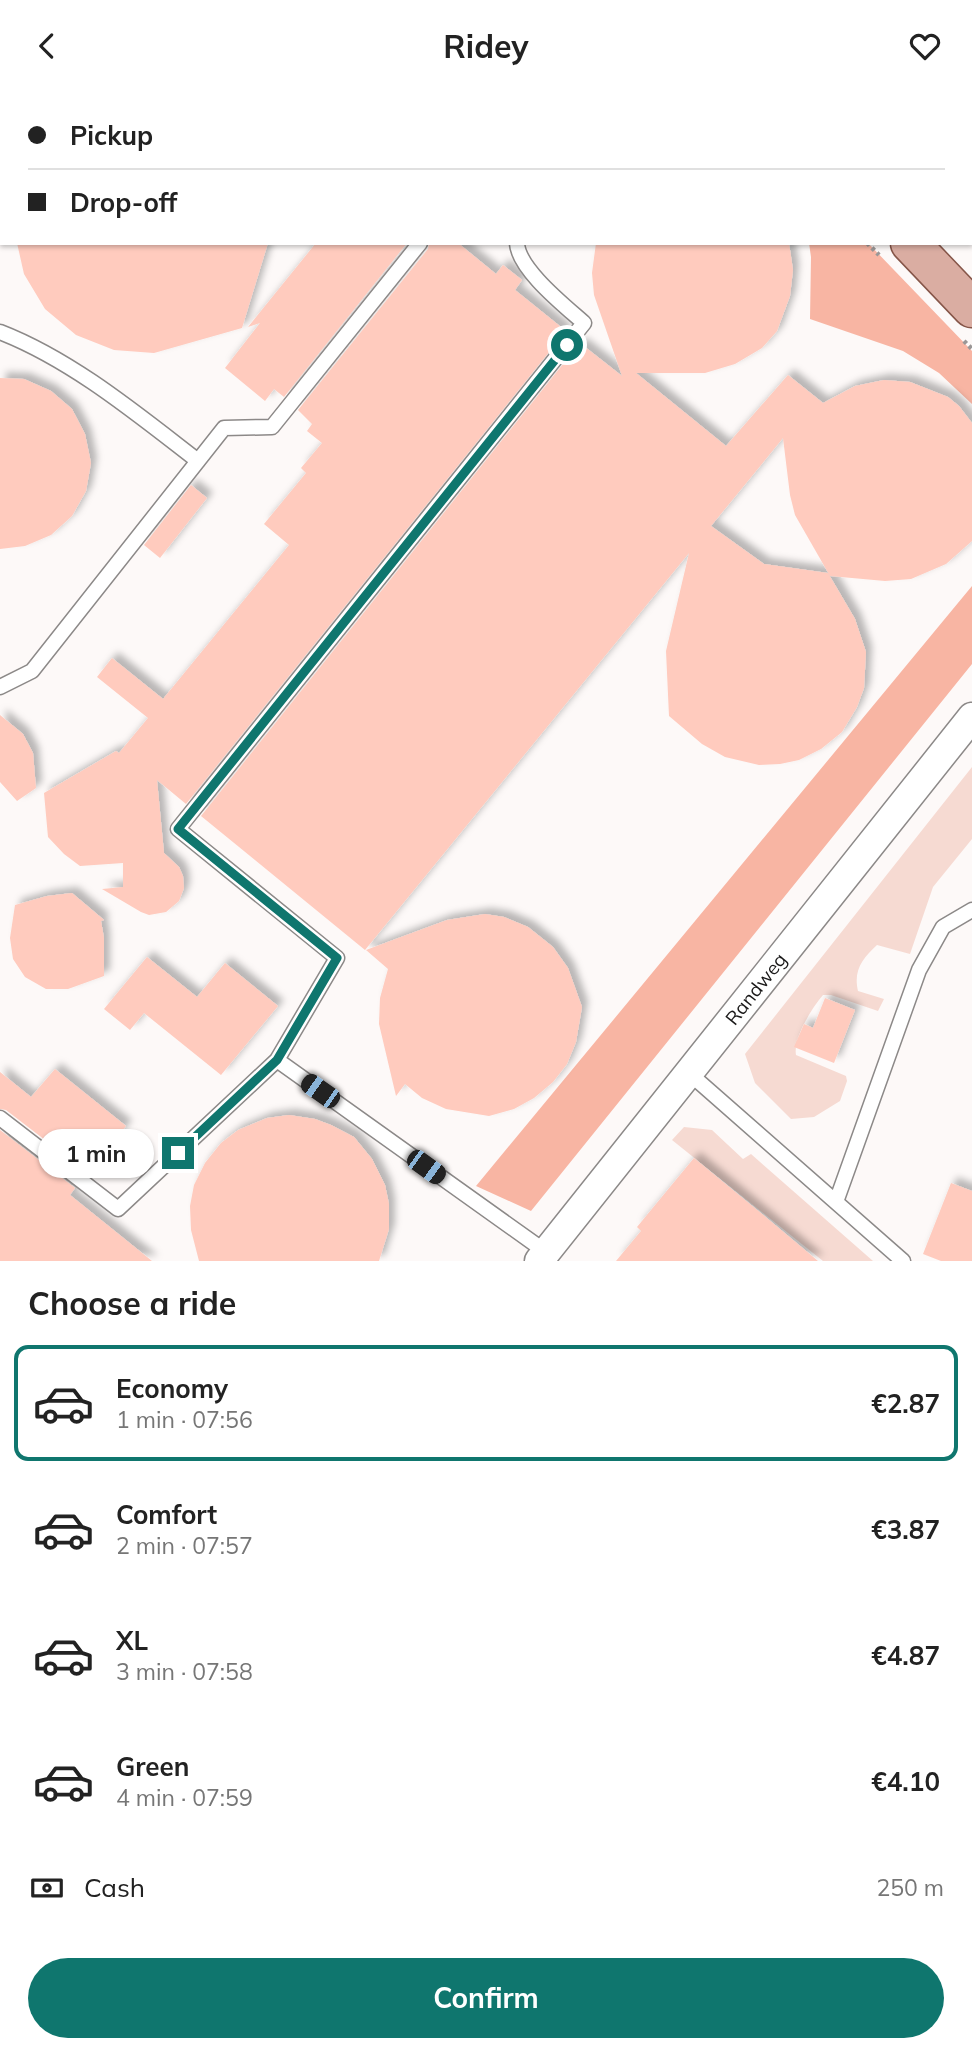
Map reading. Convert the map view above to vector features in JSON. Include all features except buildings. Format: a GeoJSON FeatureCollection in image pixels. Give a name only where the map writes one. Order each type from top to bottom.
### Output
{"type":"FeatureCollection","features":[{"type":"Feature","properties":{"kind":"main road"},"geometry":{"type":"LineString","coordinates":[[924,252],[972,308]]}},
{"type":"Feature","properties":{"kind":"street","name":"Randweg"},"geometry":{"type":"LineString","coordinates":[[542,1257],[972,717]]}},
{"type":"Feature","properties":{"kind":"lane"},"geometry":{"type":"LineString","coordinates":[[0,687],[32,671],[224,428],[272,427],[418,245]]}},
{"type":"Feature","properties":{"kind":"lane"},"geometry":{"type":"LineString","coordinates":[[0,1118],[118,1209],[277,1060],[337,958],[178,829],[584,323],[547,289],[517,253],[517,245]]}},
{"type":"Feature","properties":{"kind":"lane"},"geometry":{"type":"LineString","coordinates":[[0,332],[21,340],[116,397],[198,461]]}},
{"type":"Feature","properties":{"kind":"lane"},"geometry":{"type":"LineString","coordinates":[[836,1202],[919,970],[943,927],[972,910]]}},
{"type":"Feature","properties":{"kind":"lane"},"geometry":{"type":"LineString","coordinates":[[277,1060],[542,1257]]}},
{"type":"Feature","properties":{"kind":"lane"},"geometry":{"type":"LineString","coordinates":[[689,1073],[903,1261]]}},
{"type":"Feature","properties":{"kind":"shaded area"},"geometry":{"type":"Polygon","coordinates":[[[809,245],[870,245],[972,351],[972,404],[939,373],[903,351],[810,319],[809,245]]]}},
{"type":"Feature","properties":{"kind":"shaded area"},"geometry":{"type":"Polygon","coordinates":[[[972,586],[972,664],[531,1211],[476,1186],[972,586]]]}},
{"type":"Feature","properties":{"kind":"shaded area"},"geometry":{"type":"Polygon","coordinates":[[[972,767],[972,839],[933,887],[910,954],[877,945],[858,971],[858,991],[884,999],[878,1011],[831,995],[823,995],[800,1032],[796,1055],[846,1076],[847,1081],[840,1101],[814,1117],[791,1119],[755,1083],[745,1054],[972,767]]]}},
{"type":"Feature","properties":{"kind":"shaded area"},"geometry":{"type":"Polygon","coordinates":[[[684,1127],[712,1130],[743,1159],[751,1154],[873,1261],[823,1261],[672,1140],[684,1127]]]}},
{"type":"Feature","properties":{"kind":"route"},"geometry":{"type":"LineString","coordinates":[[178,1153],[277,1060],[337,958],[178,829],[567,345]]}}]}
